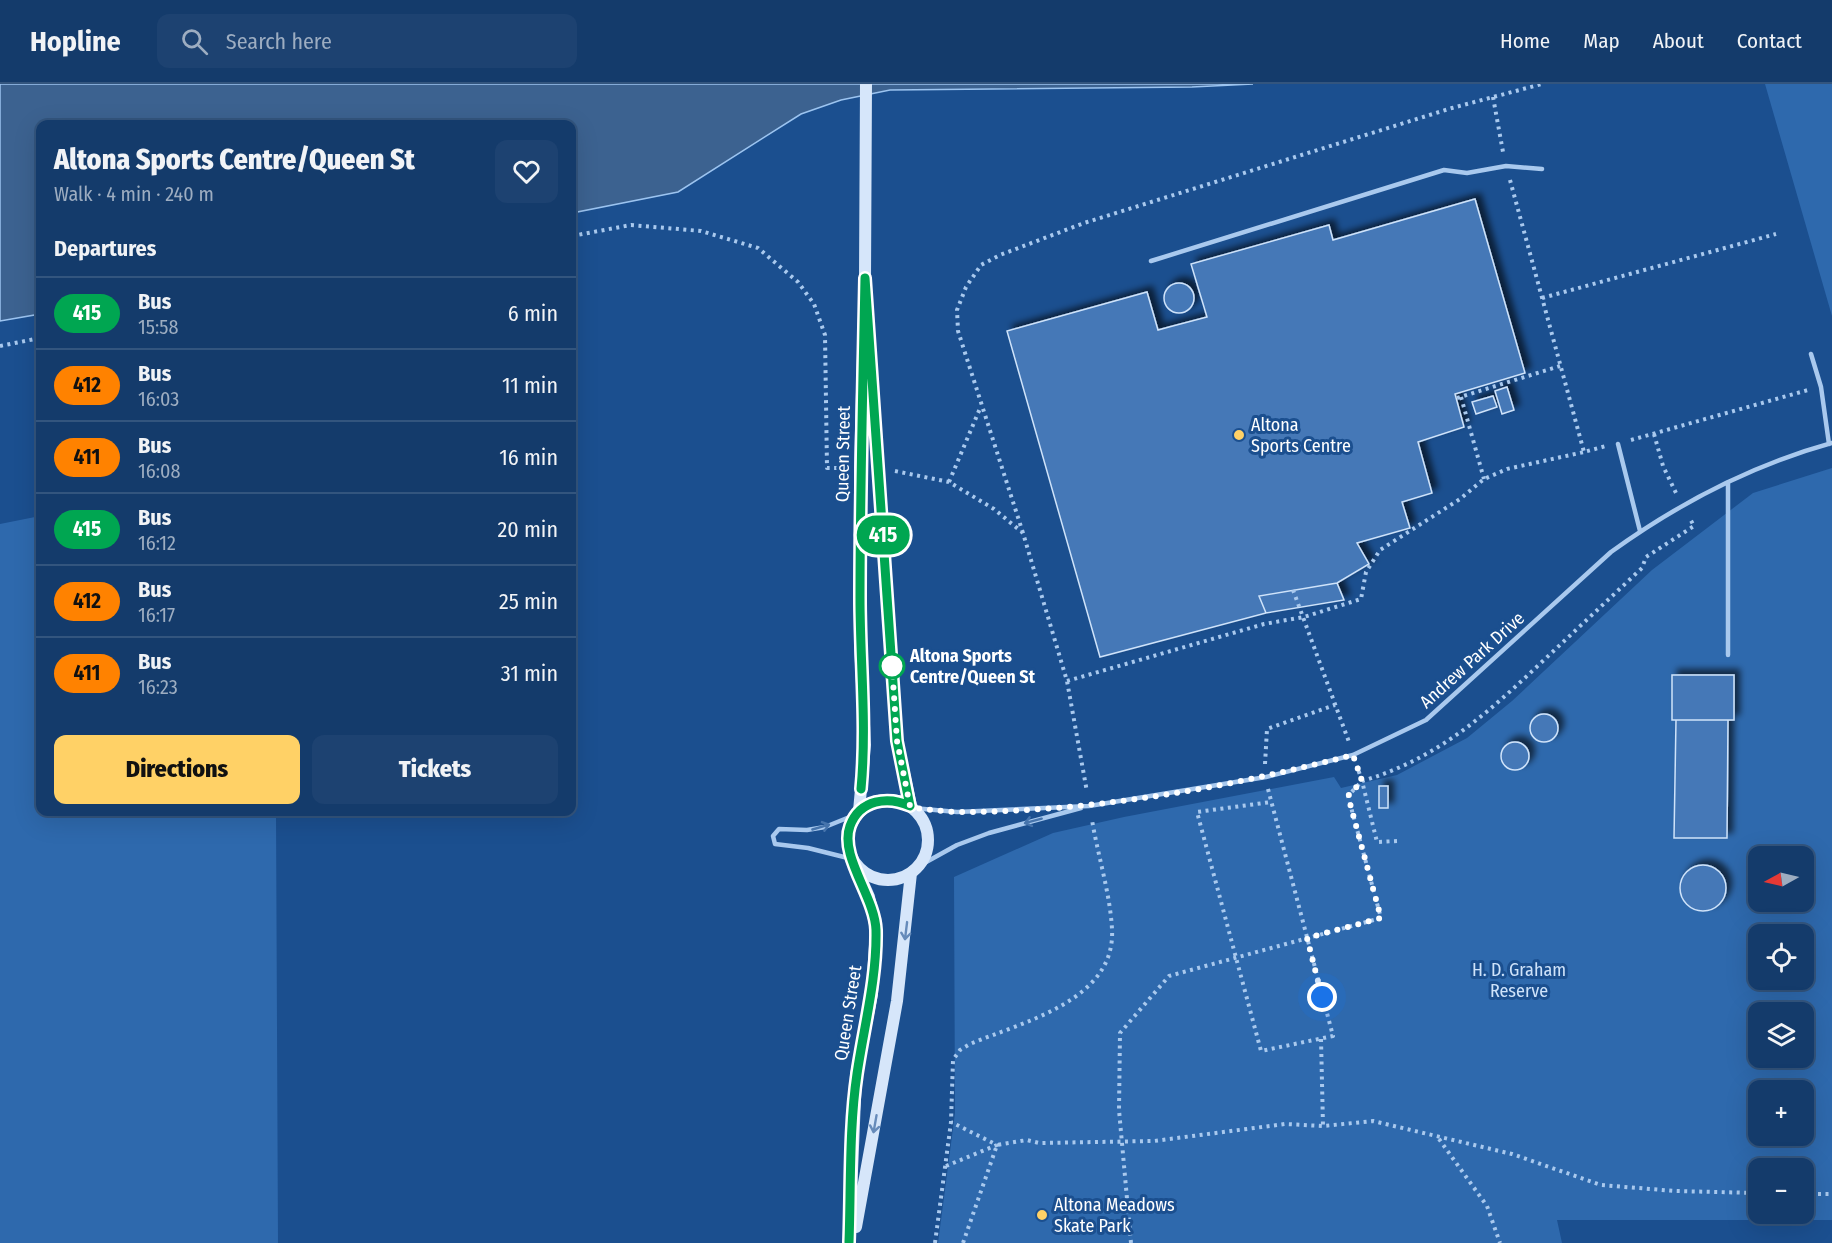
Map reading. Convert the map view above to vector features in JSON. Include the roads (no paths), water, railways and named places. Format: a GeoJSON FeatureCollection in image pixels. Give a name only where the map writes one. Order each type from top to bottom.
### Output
{"type":"FeatureCollection","features":[{"type":"Feature","properties":{"kind":"main road","name":"Queen Street"},"geometry":{"type":"LineString","coordinates":[[858,813],[865,745],[860,643],[860,468],[865,278],[866,84]]}},
{"type":"Feature","properties":{"kind":"main road","name":"Queen Street"},"geometry":{"type":"LineString","coordinates":[[865,278],[897,741],[912,807]]}},
{"type":"Feature","properties":{"kind":"main road"},"geometry":{"type":"LineString","coordinates":[[884,800],[898,801],[912,807],[927,830],[925,855],[915,870],[900,879],[875,879],[853,861],[847,836],[858,813],[870,803],[884,800]]}},
{"type":"Feature","properties":{"kind":"main road","name":"Queen Street"},"geometry":{"type":"LineString","coordinates":[[851,1243],[856,1075],[872,994],[876,928],[869,897],[853,861]]}},
{"type":"Feature","properties":{"kind":"main road","name":"Queen Street"},"geometry":{"type":"LineString","coordinates":[[851,1243],[897,1001],[915,870]]}},
{"type":"Feature","properties":{"kind":"lane"},"geometry":{"type":"LineString","coordinates":[[1151,261],[1444,170],[1467,173],[1506,166],[1542,169]]}},
{"type":"Feature","properties":{"kind":"lane"},"geometry":{"type":"LineString","coordinates":[[1811,354],[1821,387],[1830,444]]}},
{"type":"Feature","properties":{"kind":"lane"},"geometry":{"type":"LineString","coordinates":[[1618,444],[1640,531]]}},
{"type":"Feature","properties":{"kind":"lane","name":"Andrew Park Drive"},"geometry":{"type":"LineString","coordinates":[[915,870],[957,845],[989,833],[1089,806],[1266,777],[1353,755],[1426,720],[1611,552],[1640,531],[1728,482],[1789,455],[1830,444]]}},
{"type":"Feature","properties":{"kind":"lane"},"geometry":{"type":"LineString","coordinates":[[1728,482],[1728,655]]}},
{"type":"Feature","properties":{"kind":"lane","name":"Andrew Park Drive"},"geometry":{"type":"LineString","coordinates":[[912,807],[957,812],[1089,806]]}},
{"type":"Feature","properties":{"kind":"lane"},"geometry":{"type":"LineString","coordinates":[[853,861],[808,848],[775,844],[773,836],[779,829],[807,830],[825,827],[858,813]]}},
{"type":"Feature","properties":{"kind":"place","name":"Altona Sports Centre"},"geometry":{"type":"Point","coordinates":[1239,435]}},
{"type":"Feature","properties":{"kind":"place","name":"Altona Sports Centre/Queen St"},"geometry":{"type":"Point","coordinates":[892,666]}},
{"type":"Feature","properties":{"kind":"place","name":"Altona Meadows Skate Park"},"geometry":{"type":"Point","coordinates":[1042,1215]}},
{"type":"Feature","properties":{"kind":"park label","name":"H. D. Graham Reserve"},"geometry":{"type":"Point","coordinates":[1519,980]}}]}
